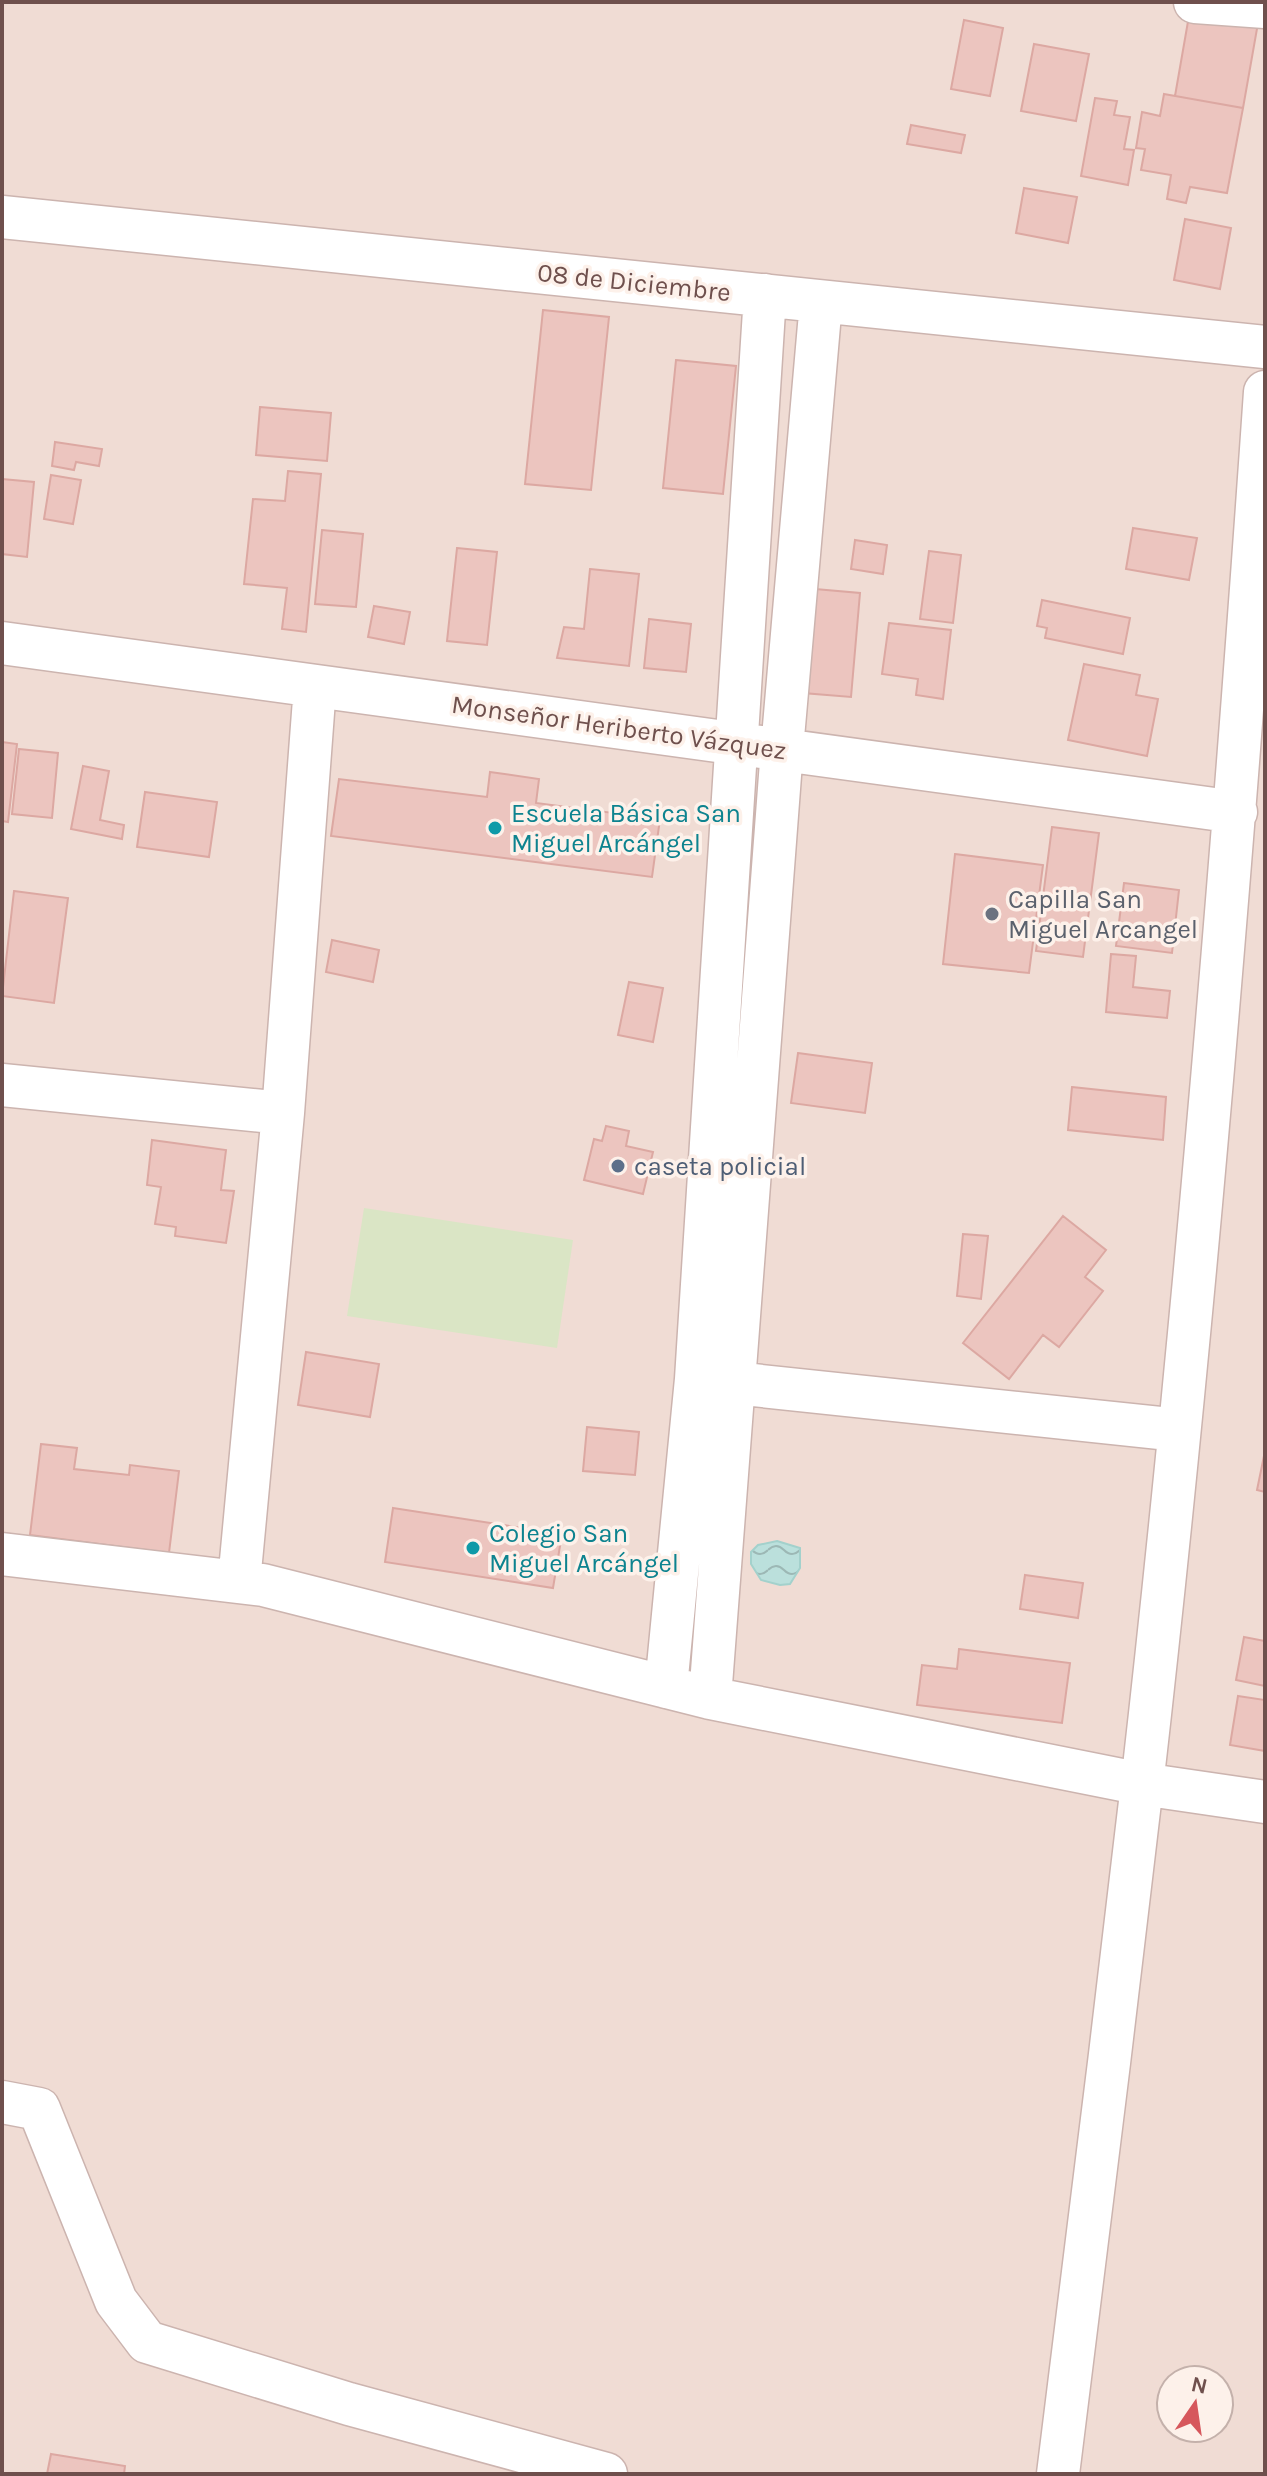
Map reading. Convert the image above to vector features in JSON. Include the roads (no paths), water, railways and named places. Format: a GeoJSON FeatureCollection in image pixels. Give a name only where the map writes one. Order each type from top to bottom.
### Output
{"type":"FeatureCollection","features":[{"type":"Feature","properties":{"kind":"street"},"geometry":{"type":"LineString","coordinates":[[1195,2],[1265,7]]}},
{"type":"Feature","properties":{"kind":"street","name":"08 de Diciembre"},"geometry":{"type":"LineString","coordinates":[[2,217],[1265,347]]}},
{"type":"Feature","properties":{"kind":"street"},"geometry":{"type":"LineString","coordinates":[[710,1698],[715,1381],[738,743],[765,295]]}},
{"type":"Feature","properties":{"kind":"street"},"geometry":{"type":"LineString","coordinates":[[666,1687],[715,1381],[782,749],[821,302]]}},
{"type":"Feature","properties":{"kind":"street"},"geometry":{"type":"LineString","coordinates":[[1058,2474],[1142,1784],[1179,1430],[1236,812],[1265,392]]}},
{"type":"Feature","properties":{"kind":"street","name":"Monseñor Heriberto Vázquez"},"geometry":{"type":"LineString","coordinates":[[2,643],[1236,812]]}},
{"type":"Feature","properties":{"kind":"street"},"geometry":{"type":"LineString","coordinates":[[239,1582],[283,1113],[315,686]]}},
{"type":"Feature","properties":{"kind":"street"},"geometry":{"type":"LineString","coordinates":[[2,1085],[283,1113]]}},
{"type":"Feature","properties":{"kind":"street"},"geometry":{"type":"LineString","coordinates":[[715,1381],[1179,1430]]}},
{"type":"Feature","properties":{"kind":"street"},"geometry":{"type":"LineString","coordinates":[[2,1554],[263,1585],[710,1698],[1142,1784],[1265,1802]]}},
{"type":"Feature","properties":{"kind":"street"},"geometry":{"type":"LineString","coordinates":[[2,2102],[39,2109],[116,2301],[147,2342],[349,2404],[606,2474]]}},
{"type":"Feature","properties":{"kind":"street"},"geometry":{"type":"LineString","coordinates":[[467,2434],[477,2474]]}},
{"type":"Feature","properties":{"kind":"water"},"geometry":{"type":"Polygon","coordinates":[[[777,1541],[800,1548],[800,1568],[790,1584],[761,1580],[751,1564],[751,1552],[758,1545],[777,1541]]]}},
{"type":"Feature","properties":{"kind":"place","name":"Escuela Básica San Miguel Arcángel"},"geometry":{"type":"Point","coordinates":[495,828]}},
{"type":"Feature","properties":{"kind":"place","name":"Capilla San Miguel Arcangel"},"geometry":{"type":"Point","coordinates":[992,914]}},
{"type":"Feature","properties":{"kind":"place","name":"caseta policial"},"geometry":{"type":"Point","coordinates":[618,1166]}},
{"type":"Feature","properties":{"kind":"place","name":"Colegio San Miguel Arcángel"},"geometry":{"type":"Point","coordinates":[473,1548]}}]}
